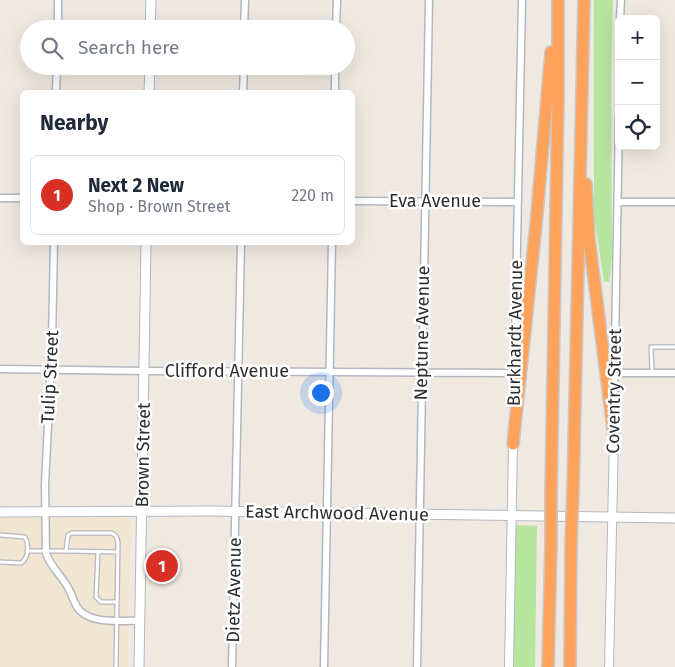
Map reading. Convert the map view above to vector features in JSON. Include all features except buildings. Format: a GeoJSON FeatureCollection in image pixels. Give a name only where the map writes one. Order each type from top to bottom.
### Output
{"type":"FeatureCollection","features":[{"type":"Feature","properties":{"kind":"highway"},"geometry":{"type":"LineString","coordinates":[[513,444],[536,225],[556,0]]}},
{"type":"Feature","properties":{"kind":"highway"},"geometry":{"type":"LineString","coordinates":[[548,667],[558,98],[556,0]]}},
{"type":"Feature","properties":{"kind":"highway"},"geometry":{"type":"LineString","coordinates":[[570,667],[580,100],[584,0]]}},
{"type":"Feature","properties":{"kind":"highway"},"geometry":{"type":"LineString","coordinates":[[582,64],[586,124],[589,239],[614,436]]}},
{"type":"Feature","properties":{"kind":"main road"},"geometry":{"type":"LineString","coordinates":[[150,20],[151,0]]}},
{"type":"Feature","properties":{"kind":"main road"},"geometry":{"type":"LineString","coordinates":[[149,90],[150,75]]}},
{"type":"Feature","properties":{"kind":"main road","name":"Brown Street"},"geometry":{"type":"LineString","coordinates":[[138,667],[146,245]]}},
{"type":"Feature","properties":{"kind":"main road","name":"East Archwood Avenue"},"geometry":{"type":"LineString","coordinates":[[0,512],[142,510],[675,518]]}},
{"type":"Feature","properties":{"kind":"street"},"geometry":{"type":"LineString","coordinates":[[58,0],[58,20]]}},
{"type":"Feature","properties":{"kind":"street"},"geometry":{"type":"LineString","coordinates":[[244,20],[245,0]]}},
{"type":"Feature","properties":{"kind":"street"},"geometry":{"type":"LineString","coordinates":[[336,20],[337,0]]}},
{"type":"Feature","properties":{"kind":"street","name":"Neptune Avenue"},"geometry":{"type":"LineString","coordinates":[[416,667],[429,0]]}},
{"type":"Feature","properties":{"kind":"street","name":"Burkhardt Avenue"},"geometry":{"type":"LineString","coordinates":[[509,667],[522,0]]}},
{"type":"Feature","properties":{"kind":"street"},"geometry":{"type":"LineString","coordinates":[[620,15],[621,0]]}},
{"type":"Feature","properties":{"kind":"street"},"geometry":{"type":"LineString","coordinates":[[56,90],[57,75]]}},
{"type":"Feature","properties":{"kind":"street"},"geometry":{"type":"LineString","coordinates":[[243,90],[244,75]]}},
{"type":"Feature","properties":{"kind":"street"},"geometry":{"type":"LineString","coordinates":[[335,90],[336,75]]}},
{"type":"Feature","properties":{"kind":"street","name":"Coventry Street"},"geometry":{"type":"LineString","coordinates":[[609,667],[619,150]]}},
{"type":"Feature","properties":{"kind":"street"},"geometry":{"type":"LineString","coordinates":[[0,198],[20,198]]}},
{"type":"Feature","properties":{"kind":"street","name":"Eva Avenue"},"geometry":{"type":"LineString","coordinates":[[355,201],[518,202]]}},
{"type":"Feature","properties":{"kind":"street"},"geometry":{"type":"LineString","coordinates":[[618,202],[675,202]]}},
{"type":"Feature","properties":{"kind":"street","name":"Tulip Street"},"geometry":{"type":"LineString","coordinates":[[46,552],[45,511],[54,245]]}},
{"type":"Feature","properties":{"kind":"street","name":"Dietz Avenue"},"geometry":{"type":"LineString","coordinates":[[232,667],[240,245]]}},
{"type":"Feature","properties":{"kind":"street"},"geometry":{"type":"LineString","coordinates":[[324,667],[332,245]]}},
{"type":"Feature","properties":{"kind":"street","name":"Clifford Avenue"},"geometry":{"type":"LineString","coordinates":[[0,368],[238,372],[514,373]]}},
{"type":"Feature","properties":{"kind":"street"},"geometry":{"type":"LineString","coordinates":[[614,373],[675,373]]}},
{"type":"Feature","properties":{"kind":"street"},"geometry":{"type":"LineString","coordinates":[[46,552],[49,562],[68,587],[78,608],[85,616],[94,619],[139,620]]}},
{"type":"Feature","properties":{"kind":"lane"},"geometry":{"type":"LineString","coordinates":[[652,372],[651,347],[675,348]]}},
{"type":"Feature","properties":{"kind":"lane"},"geometry":{"type":"LineString","coordinates":[[66,551],[66,538],[72,533],[112,533],[116,536],[118,542],[116,667]]}},
{"type":"Feature","properties":{"kind":"lane"},"geometry":{"type":"LineString","coordinates":[[0,535],[25,537],[27,540],[26,558],[21,563],[0,562]]}},
{"type":"Feature","properties":{"kind":"lane"},"geometry":{"type":"LineString","coordinates":[[27,551],[117,552]]}},
{"type":"Feature","properties":{"kind":"lane"},"geometry":{"type":"LineString","coordinates":[[98,552],[96,597],[101,602],[116,602]]}},
{"type":"Feature","properties":{"kind":"shaded area"},"geometry":{"type":"Polygon","coordinates":[[[0,518],[131,518],[127,667],[0,667],[0,518]]]}},
{"type":"Feature","properties":{"kind":"green space"},"geometry":{"type":"Polygon","coordinates":[[[594,0],[613,0],[611,81],[612,257],[609,282],[604,281],[594,216],[594,0]]]}},
{"type":"Feature","properties":{"kind":"green space"},"geometry":{"type":"Polygon","coordinates":[[[516,525],[537,526],[535,667],[512,667],[516,525]]]}},
{"type":"Feature","properties":{"kind":"place","name":"Next 2 New"},"geometry":{"type":"Point","coordinates":[162,566]}}]}
